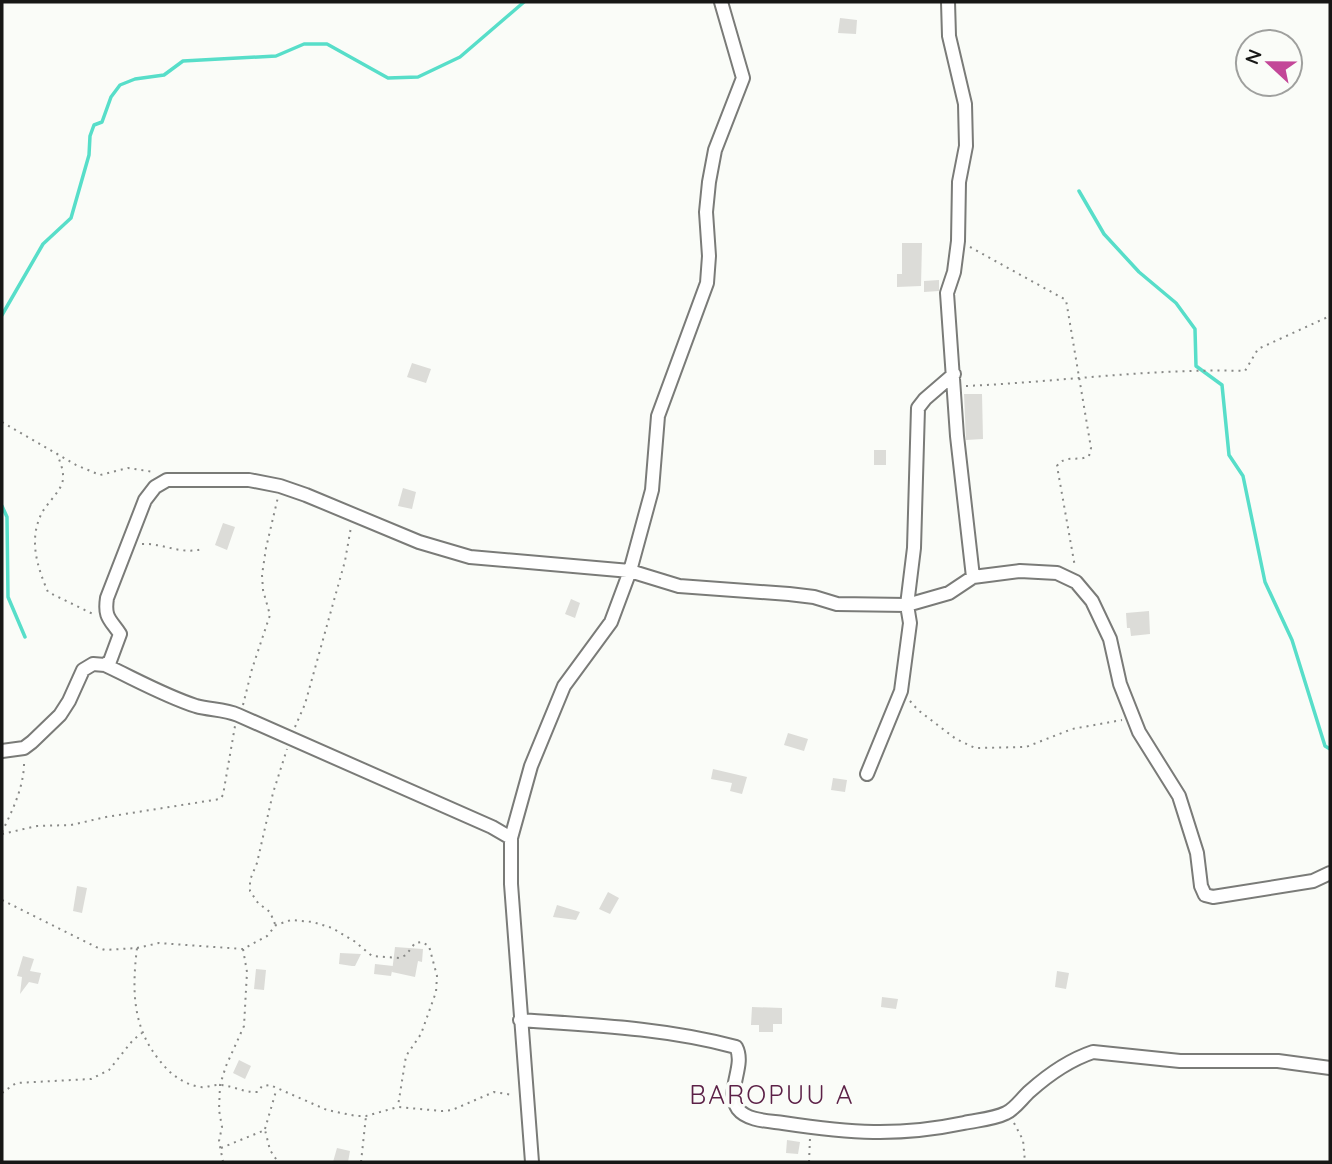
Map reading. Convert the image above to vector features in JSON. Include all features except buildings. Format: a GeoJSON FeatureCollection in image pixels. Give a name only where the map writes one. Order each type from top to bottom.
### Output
{"type":"FeatureCollection","features":[{"type":"Feature","properties":{"kind":"street"},"geometry":{"type":"LineString","coordinates":[[532,1162],[511,884],[511,838],[531,766],[564,686],[611,622],[630,571],[652,490],[658,416],[708,283],[706,212],[709,182],[715,150],[743,78],[721,2]]}},
{"type":"Feature","properties":{"kind":"street"},"geometry":{"type":"LineString","coordinates":[[948,2],[949,36],[965,104],[966,146],[959,182],[958,241],[954,272],[947,293],[957,436],[973,577]]}},
{"type":"Feature","properties":{"kind":"street"},"geometry":{"type":"LineString","coordinates":[[867,774],[901,691],[910,623],[907,604],[914,548],[918,408],[925,399],[954,380]]}},
{"type":"Feature","properties":{"kind":"street"},"geometry":{"type":"LineString","coordinates":[[105,665],[110,661],[120,634],[105,611],[107,598],[145,500],[155,487],[167,480],[249,480],[280,486],[419,542],[470,557],[630,571],[679,586],[779,593],[814,597],[837,604],[907,604],[949,593],[973,577],[1020,571],[1058,573],[1076,582],[1092,601],[1110,639],[1120,684],[1139,732],[1179,796],[1205,895],[1213,897],[1313,881],[1330,873]]}},
{"type":"Feature","properties":{"kind":"street"},"geometry":{"type":"LineString","coordinates":[[2,751],[24,747],[60,715],[83,670],[93,664],[105,665],[193,705],[211,710],[225,709],[390,781],[511,838]]}},
{"type":"Feature","properties":{"kind":"street"},"geometry":{"type":"LineString","coordinates":[[520,1020],[618,1026],[736,1047],[741,1056],[734,1088],[735,1102],[740,1112],[757,1119],[839,1132],[904,1133],[932,1130],[1009,1113],[1053,1073],[1093,1052],[1180,1061],[1278,1061],[1330,1068]]}},
{"type":"Feature","properties":{"kind":"path"},"geometry":{"type":"LineString","coordinates":[[958,241],[1060,294],[1066,300],[1091,447],[1086,459],[1069,458],[1060,461],[1057,466],[1076,582]]}},
{"type":"Feature","properties":{"kind":"path"},"geometry":{"type":"LineString","coordinates":[[954,380],[1031,383],[1196,369],[1245,371],[1258,349],[1330,316]]}},
{"type":"Feature","properties":{"kind":"path"},"geometry":{"type":"LineString","coordinates":[[2,422],[76,465],[100,475],[128,468],[153,472],[167,480]]}},
{"type":"Feature","properties":{"kind":"path"},"geometry":{"type":"LineString","coordinates":[[57,453],[64,476],[39,518],[35,534],[35,552],[41,576],[48,592],[86,612],[108,619]]}},
{"type":"Feature","properties":{"kind":"path"},"geometry":{"type":"LineString","coordinates":[[276,925],[270,912],[250,891],[250,880],[345,561],[353,514]]}},
{"type":"Feature","properties":{"kind":"path"},"geometry":{"type":"LineString","coordinates":[[128,548],[152,544],[180,552],[203,550]]}},
{"type":"Feature","properties":{"kind":"path"},"geometry":{"type":"LineString","coordinates":[[901,691],[918,710],[956,739],[975,748],[1027,747],[1072,729],[1126,720],[1139,732]]}},
{"type":"Feature","properties":{"kind":"path"},"geometry":{"type":"LineString","coordinates":[[2,832],[20,789],[24,772],[24,747]]}},
{"type":"Feature","properties":{"kind":"path"},"geometry":{"type":"LineString","coordinates":[[2,900],[105,950],[137,948],[159,943],[243,949],[267,936],[276,925],[291,920],[313,922],[332,928],[372,956],[399,958],[406,955],[415,943],[422,942],[429,946],[437,976],[436,992],[421,1034],[406,1056],[398,1107]]}},
{"type":"Feature","properties":{"kind":"path"},"geometry":{"type":"LineString","coordinates":[[137,948],[134,977],[137,1016],[147,1045],[165,1068],[181,1082],[202,1088],[220,1085],[249,1093],[258,1093],[262,1086],[270,1085],[327,1110],[356,1116],[398,1107],[413,1110],[452,1110],[494,1092],[528,1095]]}},
{"type":"Feature","properties":{"kind":"path"},"geometry":{"type":"LineString","coordinates":[[223,1162],[220,1085],[244,1026],[247,972],[243,949]]}},
{"type":"Feature","properties":{"kind":"path"},"geometry":{"type":"LineString","coordinates":[[2,1094],[16,1083],[91,1079],[108,1070],[143,1032]]}},
{"type":"Feature","properties":{"kind":"path"},"geometry":{"type":"LineString","coordinates":[[277,1089],[265,1130],[270,1150],[278,1162]]}},
{"type":"Feature","properties":{"kind":"path"},"geometry":{"type":"LineString","coordinates":[[1009,1113],[1023,1140],[1025,1162]]}},
{"type":"Feature","properties":{"kind":"path"},"geometry":{"type":"LineString","coordinates":[[361,1162],[366,1116]]}},
{"type":"Feature","properties":{"kind":"path"},"geometry":{"type":"LineString","coordinates":[[809,1162],[810,1127]]}},
{"type":"Feature","properties":{"kind":"path"},"geometry":{"type":"LineString","coordinates":[[221,1148],[265,1130]]}},
{"type":"Feature","properties":{"kind":"waterway"},"geometry":{"type":"LineString","coordinates":[[2,315],[43,244],[71,218],[89,155],[90,136],[94,125],[102,122],[111,97],[120,85],[135,79],[164,75],[183,61],[276,56],[304,44],[327,44],[388,78],[418,77],[460,57],[524,2]]}},
{"type":"Feature","properties":{"kind":"waterway"},"geometry":{"type":"LineString","coordinates":[[1079,191],[1104,234],[1139,272],[1176,303],[1195,329],[1196,366],[1222,385],[1229,455],[1243,476],[1265,582],[1292,640],[1325,746],[1330,749]]}},
{"type":"Feature","properties":{"kind":"waterway"},"geometry":{"type":"LineString","coordinates":[[2,506],[7,517],[8,597],[25,637]]}},
{"type":"Feature","properties":{"kind":"district","name":"BAROPUU A"},"geometry":{"type":"Point","coordinates":[772,1095]}}]}
